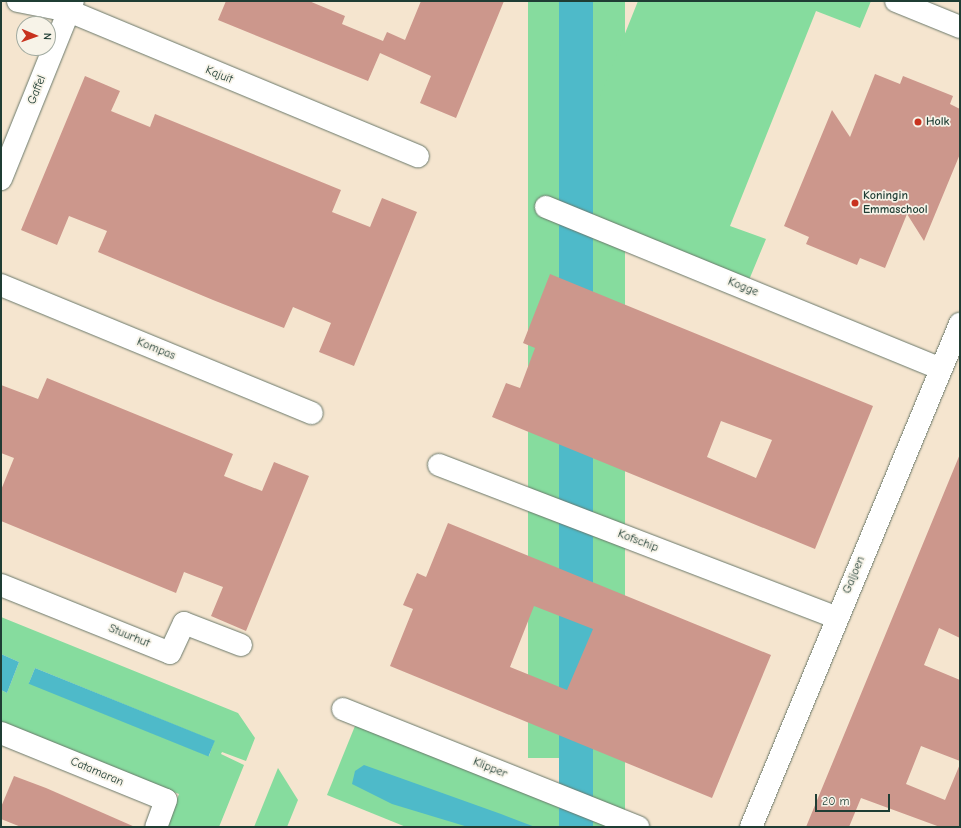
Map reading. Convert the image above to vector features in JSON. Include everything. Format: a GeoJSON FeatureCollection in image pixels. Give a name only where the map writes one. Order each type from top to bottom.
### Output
{"type":"FeatureCollection","features":[{"type":"Feature","properties":{"kind":"street","name":"Kajuit"},"geometry":{"type":"LineString","coordinates":[[18,1],[71,6],[418,156]]}},
{"type":"Feature","properties":{"kind":"street"},"geometry":{"type":"LineString","coordinates":[[896,1],[960,27]]}},
{"type":"Feature","properties":{"kind":"street","name":"Gaffel"},"geometry":{"type":"LineString","coordinates":[[1,180],[71,6]]}},
{"type":"Feature","properties":{"kind":"street","name":"Kogge"},"geometry":{"type":"LineString","coordinates":[[546,207],[939,368]]}},
{"type":"Feature","properties":{"kind":"street","name":"Kompas"},"geometry":{"type":"LineString","coordinates":[[1,285],[312,413]]}},
{"type":"Feature","properties":{"kind":"street","name":"Galjoen"},"geometry":{"type":"LineString","coordinates":[[751,827],[939,368],[960,324]]}},
{"type":"Feature","properties":{"kind":"street","name":"Kofschip"},"geometry":{"type":"LineString","coordinates":[[439,464],[836,618]]}},
{"type":"Feature","properties":{"kind":"street","name":"Stuurhut"},"geometry":{"type":"LineString","coordinates":[[1,585],[170,653],[184,623],[241,645]]}},
{"type":"Feature","properties":{"kind":"street","name":"Klipper"},"geometry":{"type":"LineString","coordinates":[[343,709],[638,827]]}},
{"type":"Feature","properties":{"kind":"street","name":"Catamaran"},"geometry":{"type":"LineString","coordinates":[[1,733],[166,800],[156,827]]}},
{"type":"Feature","properties":{"kind":"green space"},"geometry":{"type":"Polygon","coordinates":[[[528,1],[559,1],[559,758],[528,758],[528,1]]]}},
{"type":"Feature","properties":{"kind":"green space"},"geometry":{"type":"Polygon","coordinates":[[[593,1],[625,1],[625,817],[593,817],[593,1]]]}},
{"type":"Feature","properties":{"kind":"green space"},"geometry":{"type":"Polygon","coordinates":[[[638,1],[871,1],[860,28],[816,11],[730,226],[766,239],[749,280],[566,206],[560,196],[638,1]]]}},
{"type":"Feature","properties":{"kind":"green space"},"geometry":{"type":"Polygon","coordinates":[[[1,617],[238,713],[255,738],[246,761],[222,752],[221,754],[244,765],[219,827],[166,827],[179,794],[1,723],[1,690],[7,693],[19,662],[1,654],[1,617]],[[35,668],[29,683],[209,756],[214,741],[35,668]]]}},
{"type":"Feature","properties":{"kind":"green space"},"geometry":{"type":"Polygon","coordinates":[[[357,721],[609,827],[406,827],[327,795],[357,721]]]}},
{"type":"Feature","properties":{"kind":"green space"},"geometry":{"type":"Polygon","coordinates":[[[278,768],[298,800],[287,827],[254,827],[278,768]]]}},
{"type":"Feature","properties":{"kind":"water"},"geometry":{"type":"Polygon","coordinates":[[[559,1],[593,1],[593,827],[559,827],[559,1]]]}},
{"type":"Feature","properties":{"kind":"water"},"geometry":{"type":"Polygon","coordinates":[[[1,654],[19,662],[7,693],[1,690],[1,654]]]}},
{"type":"Feature","properties":{"kind":"water"},"geometry":{"type":"Polygon","coordinates":[[[35,668],[215,741],[209,756],[29,684],[35,668]]]}},
{"type":"Feature","properties":{"kind":"water"},"geometry":{"type":"Polygon","coordinates":[[[364,765],[535,827],[468,827],[392,804],[352,784],[355,771],[364,765]]]}},
{"type":"Feature","properties":{"kind":"building"},"geometry":{"type":"Polygon","coordinates":[[[226,1],[309,1],[345,16],[342,24],[383,41],[387,32],[405,40],[421,1],[504,1],[456,118],[420,103],[431,76],[380,53],[368,81],[218,20],[226,1]]]}},
{"type":"Feature","properties":{"kind":"building"},"geometry":{"type":"Polygon","coordinates":[[[875,74],[900,84],[903,76],[953,96],[950,104],[960,109],[960,154],[924,241],[907,214],[885,268],[860,258],[857,265],[806,244],[809,237],[784,226],[832,110],[850,137],[875,74]]]}},
{"type":"Feature","properties":{"kind":"building"},"geometry":{"type":"Polygon","coordinates":[[[85,76],[120,91],[111,111],[150,127],[155,114],[341,190],[332,212],[370,227],[382,198],[417,212],[354,366],[319,352],[331,323],[293,307],[284,328],[213,300],[98,252],[107,231],[69,216],[57,245],[21,230],[85,76]]]}},
{"type":"Feature","properties":{"kind":"building"},"geometry":{"type":"Polygon","coordinates":[[[550,274],[873,406],[815,549],[492,417],[506,383],[520,388],[535,348],[523,343],[550,274]],[[721,421],[707,457],[756,478],[772,440],[721,421]]]}},
{"type":"Feature","properties":{"kind":"building"},"geometry":{"type":"Polygon","coordinates":[[[47,378],[233,454],[224,476],[262,491],[274,462],[309,476],[246,631],[211,616],[223,587],[184,572],[176,593],[1,521],[1,490],[14,458],[1,453],[1,385],[38,399],[47,378]]]}},
{"type":"Feature","properties":{"kind":"building"},"geometry":{"type":"Polygon","coordinates":[[[960,454],[960,638],[939,628],[924,665],[960,680],[960,761],[921,746],[906,784],[945,800],[960,764],[960,827],[940,827],[861,798],[849,827],[806,827],[960,454]]]}},
{"type":"Feature","properties":{"kind":"building"},"geometry":{"type":"Polygon","coordinates":[[[448,523],[771,655],[712,798],[390,666],[413,609],[403,605],[417,573],[426,577],[448,523]],[[534,606],[510,667],[567,690],[593,629],[534,606]]]}},
{"type":"Feature","properties":{"kind":"building"},"geometry":{"type":"Polygon","coordinates":[[[14,776],[46,788],[135,827],[21,827],[1,819],[1,807],[14,776]]]}},
{"type":"Feature","properties":{"kind":"place","name":"Holk"},"geometry":{"type":"Point","coordinates":[918,122]}},
{"type":"Feature","properties":{"kind":"place","name":"Koningin Emmaschool"},"geometry":{"type":"Point","coordinates":[855,203]}}]}
